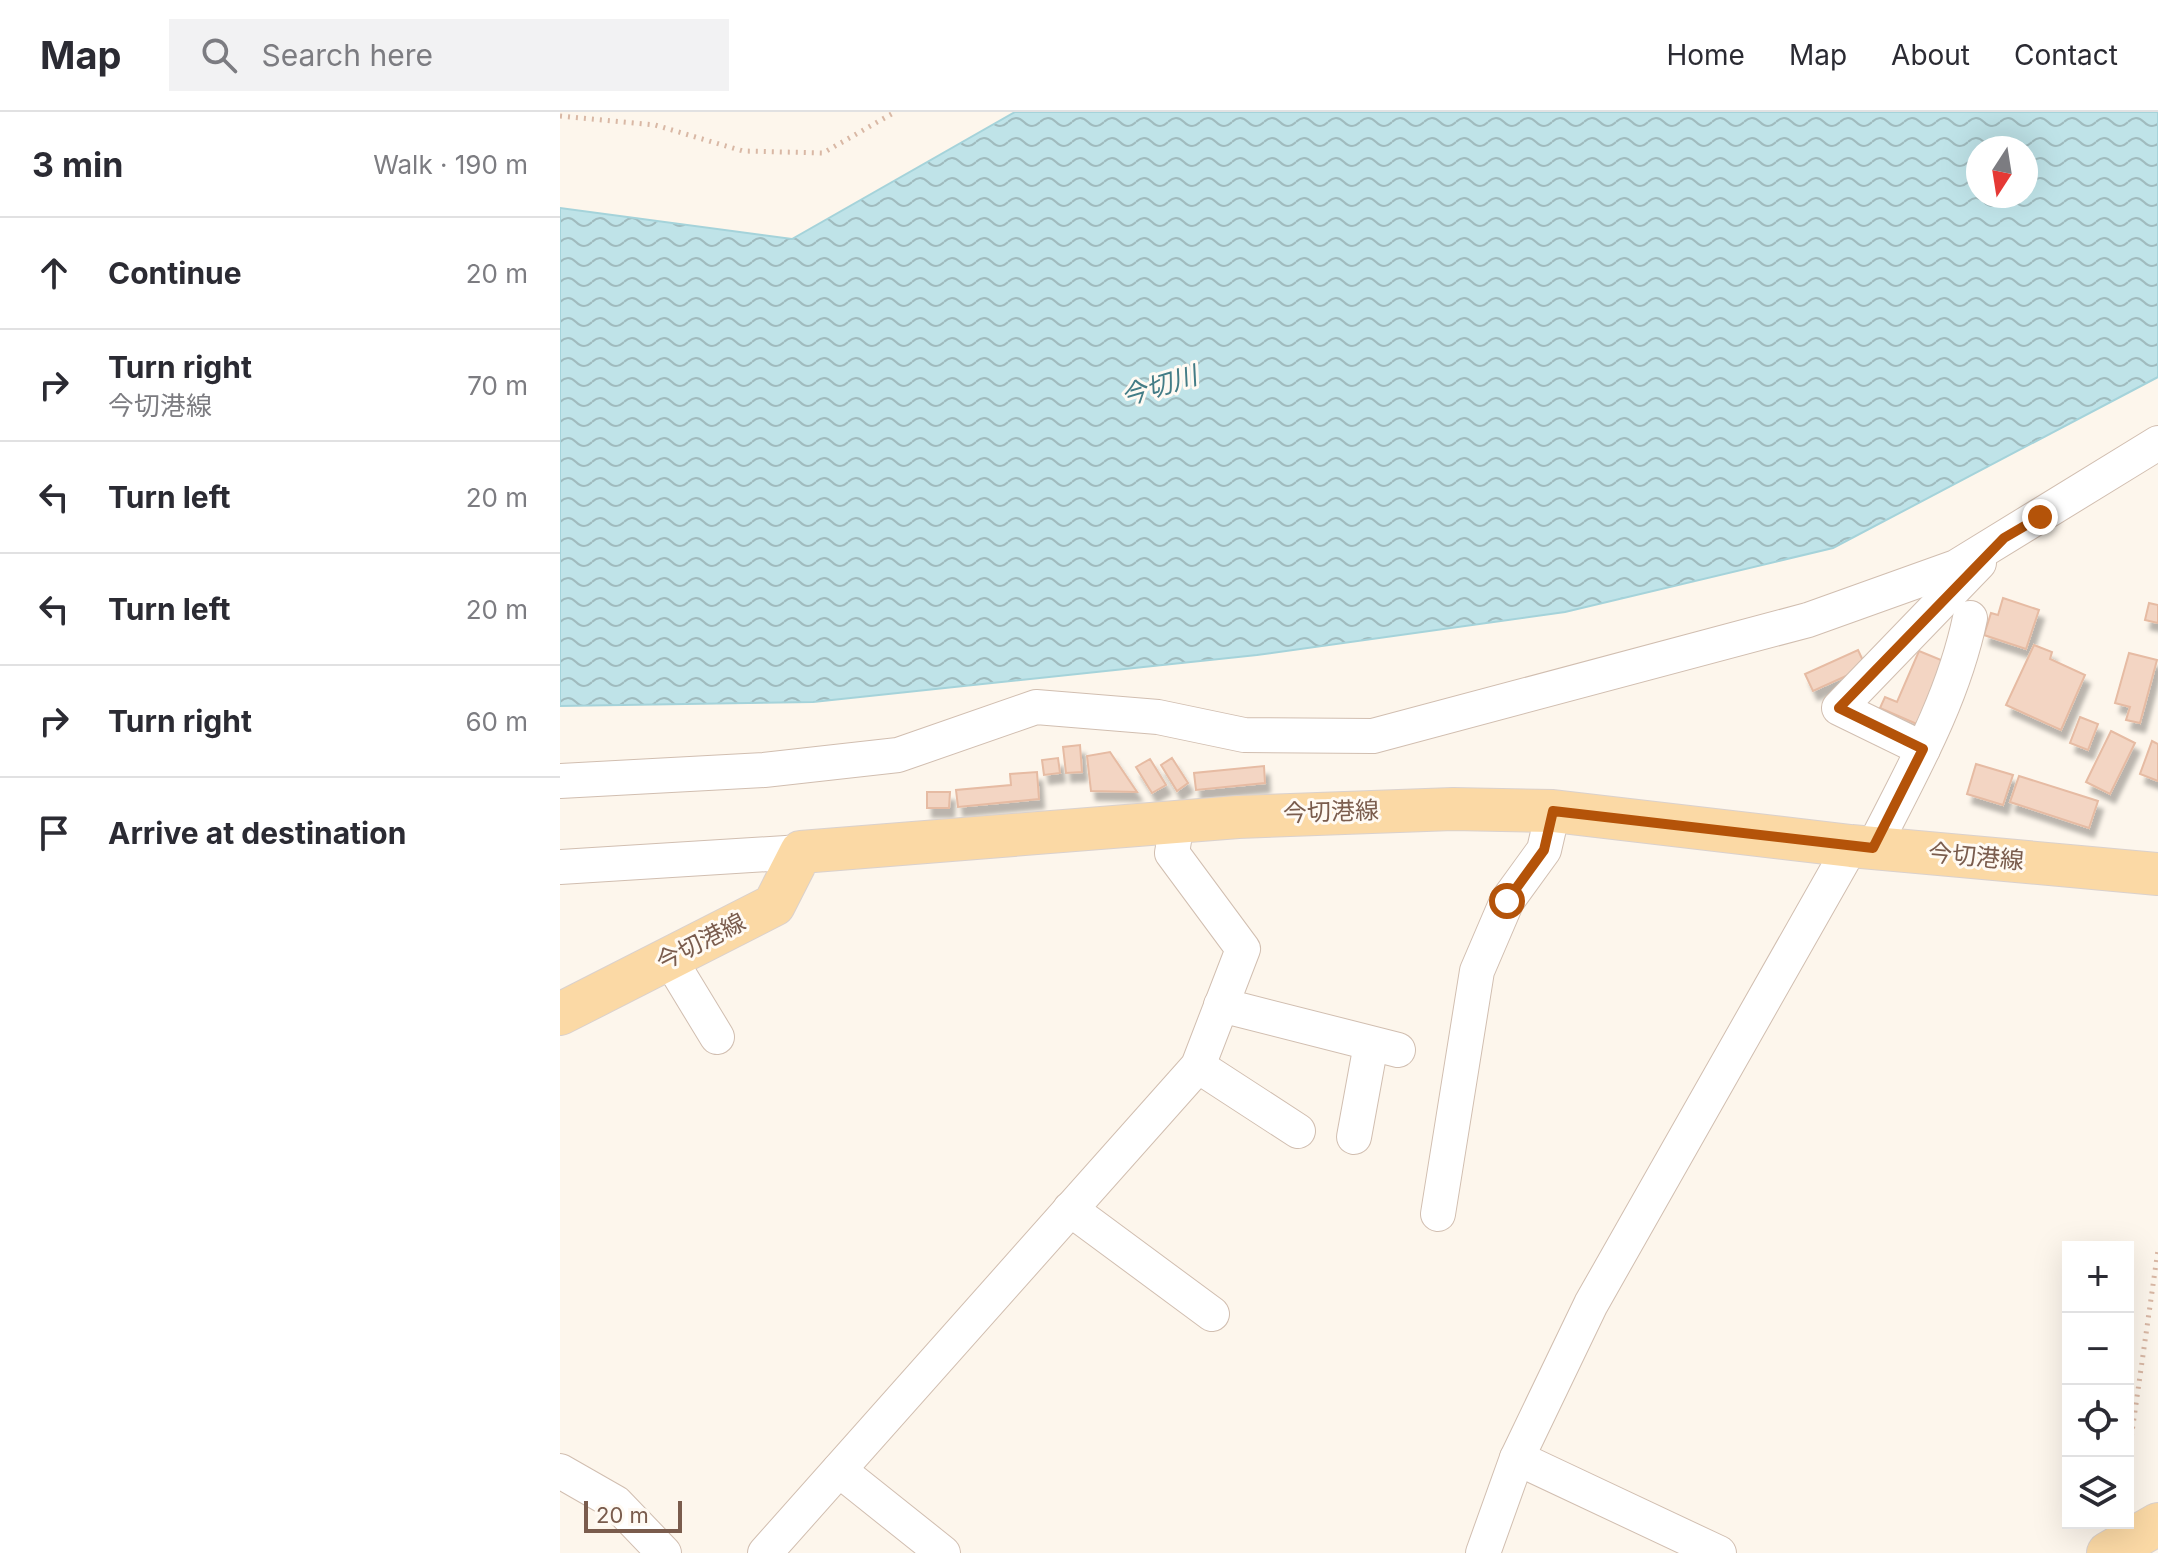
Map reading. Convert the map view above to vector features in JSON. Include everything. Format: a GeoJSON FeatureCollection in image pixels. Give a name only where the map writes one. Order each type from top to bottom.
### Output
{"type":"FeatureCollection","features":[{"type":"Feature","properties":{"kind":"main road","name":"今切港線"},"geometry":{"type":"LineString","coordinates":[[560,1014],[774,905],[801,852],[1344,810],[1553,811],[1862,847],[2158,874]]}},
{"type":"Feature","properties":{"kind":"main road"},"geometry":{"type":"LineString","coordinates":[[2113,1552],[2158,1524]]}},
{"type":"Feature","properties":{"kind":"street"},"geometry":{"type":"LineString","coordinates":[[560,781],[764,770],[898,755],[1036,707],[1158,717],[1244,735],[1373,736],[1808,620],[1956,567],[2158,443]]}},
{"type":"Feature","properties":{"kind":"street"},"geometry":{"type":"LineString","coordinates":[[1923,749],[1828,706],[2004,538]]}},
{"type":"Feature","properties":{"kind":"street"},"geometry":{"type":"LineString","coordinates":[[1483,1553],[1517,1458],[1591,1304],[1923,749],[1961,659],[1970,618]]}},
{"type":"Feature","properties":{"kind":"street"},"geometry":{"type":"LineString","coordinates":[[1438,1214],[1477,971],[1507,901],[1544,850],[1553,811]]}},
{"type":"Feature","properties":{"kind":"street"},"geometry":{"type":"LineString","coordinates":[[765,1553],[1198,1066],[1243,949],[1172,853],[1177,822]]}},
{"type":"Feature","properties":{"kind":"street"},"geometry":{"type":"LineString","coordinates":[[560,867],[801,852]]}},
{"type":"Feature","properties":{"kind":"street"},"geometry":{"type":"LineString","coordinates":[[669,958],[717,1037]]}},
{"type":"Feature","properties":{"kind":"street"},"geometry":{"type":"LineString","coordinates":[[1221,1005],[1385,1047],[1354,1137]]}},
{"type":"Feature","properties":{"kind":"street"},"geometry":{"type":"LineString","coordinates":[[1198,1066],[1298,1131]]}},
{"type":"Feature","properties":{"kind":"street"},"geometry":{"type":"LineString","coordinates":[[1070,1209],[1212,1314]]}},
{"type":"Feature","properties":{"kind":"street"},"geometry":{"type":"LineString","coordinates":[[1517,1458],[1719,1553]]}},
{"type":"Feature","properties":{"kind":"street"},"geometry":{"type":"LineString","coordinates":[[839,1470],[943,1553]]}},
{"type":"Feature","properties":{"kind":"street"},"geometry":{"type":"LineString","coordinates":[[560,1471],[616,1503],[664,1553]]}},
{"type":"Feature","properties":{"kind":"path"},"geometry":{"type":"LineString","coordinates":[[560,116],[655,125],[743,151],[823,153],[895,112]]}},
{"type":"Feature","properties":{"kind":"path"},"geometry":{"type":"LineString","coordinates":[[2128,1457],[2158,1250]]}},
{"type":"Feature","properties":{"kind":"water","name":"今切川"},"geometry":{"type":"Polygon","coordinates":[[[1015,112],[2158,112],[2158,377],[1833,548],[1565,612],[1257,655],[813,702],[560,706],[560,208],[792,239],[1015,112]]]}},
{"type":"Feature","properties":{"kind":"building"},"geometry":{"type":"Polygon","coordinates":[[[2003,598],[2039,610],[2026,649],[1984,635],[1991,613],[1998,615],[2003,598]]]}},
{"type":"Feature","properties":{"kind":"building"},"geometry":{"type":"Polygon","coordinates":[[[2149,603],[2158,605],[2158,623],[2145,620],[2149,603]]]}},
{"type":"Feature","properties":{"kind":"building"},"geometry":{"type":"Polygon","coordinates":[[[2034,645],[2052,652],[2050,659],[2085,675],[2061,730],[2006,705],[2034,645]]]}},
{"type":"Feature","properties":{"kind":"building"},"geometry":{"type":"Polygon","coordinates":[[[1858,650],[1866,667],[1813,691],[1805,674],[1858,650]]]}},
{"type":"Feature","properties":{"kind":"building"},"geometry":{"type":"Polygon","coordinates":[[[1919,651],[1946,662],[1919,725],[1880,708],[1885,697],[1897,702],[1919,651]]]}},
{"type":"Feature","properties":{"kind":"building"},"geometry":{"type":"Polygon","coordinates":[[[2129,653],[2157,660],[2140,723],[2126,720],[2130,707],[2115,703],[2129,653]]]}},
{"type":"Feature","properties":{"kind":"building"},"geometry":{"type":"Polygon","coordinates":[[[2080,717],[2098,724],[2088,750],[2070,743],[2080,717]]]}},
{"type":"Feature","properties":{"kind":"building"},"geometry":{"type":"Polygon","coordinates":[[[2111,731],[2135,743],[2110,794],[2086,782],[2111,731]]]}},
{"type":"Feature","properties":{"kind":"building"},"geometry":{"type":"Polygon","coordinates":[[[2152,741],[2158,744],[2158,781],[2140,774],[2152,741]]]}},
{"type":"Feature","properties":{"kind":"building"},"geometry":{"type":"Polygon","coordinates":[[[1080,745],[1082,772],[1066,773],[1063,747],[1080,745]]]}},
{"type":"Feature","properties":{"kind":"building"},"geometry":{"type":"Polygon","coordinates":[[[1110,752],[1137,792],[1091,791],[1087,756],[1110,752]]]}},
{"type":"Feature","properties":{"kind":"building"},"geometry":{"type":"Polygon","coordinates":[[[1058,758],[1060,773],[1044,775],[1042,760],[1058,758]]]}},
{"type":"Feature","properties":{"kind":"building"},"geometry":{"type":"Polygon","coordinates":[[[1172,758],[1188,783],[1177,791],[1161,765],[1172,758]]]}},
{"type":"Feature","properties":{"kind":"building"},"geometry":{"type":"Polygon","coordinates":[[[1150,759],[1166,785],[1152,793],[1136,767],[1150,759]]]}},
{"type":"Feature","properties":{"kind":"building"},"geometry":{"type":"Polygon","coordinates":[[[1976,764],[2013,775],[2003,805],[1967,794],[1976,764]]]}},
{"type":"Feature","properties":{"kind":"building"},"geometry":{"type":"Polygon","coordinates":[[[1264,766],[1265,783],[1196,790],[1194,773],[1264,766]]]}},
{"type":"Feature","properties":{"kind":"building"},"geometry":{"type":"Polygon","coordinates":[[[1037,772],[1039,799],[958,807],[956,790],[1011,785],[1010,774],[1037,772]]]}},
{"type":"Feature","properties":{"kind":"building"},"geometry":{"type":"Polygon","coordinates":[[[2019,776],[2098,801],[2089,828],[2010,802],[2019,776]]]}},
{"type":"Feature","properties":{"kind":"building"},"geometry":{"type":"Polygon","coordinates":[[[927,792],[950,792],[949,808],[927,808],[927,792]]]}},
{"type":"Feature","properties":{"kind":"route"},"geometry":{"type":"LineString","coordinates":[[1507,901],[1544,850],[1553,811],[1873,848],[1923,749],[1839,708],[2004,538],[2040,517]]}}]}
